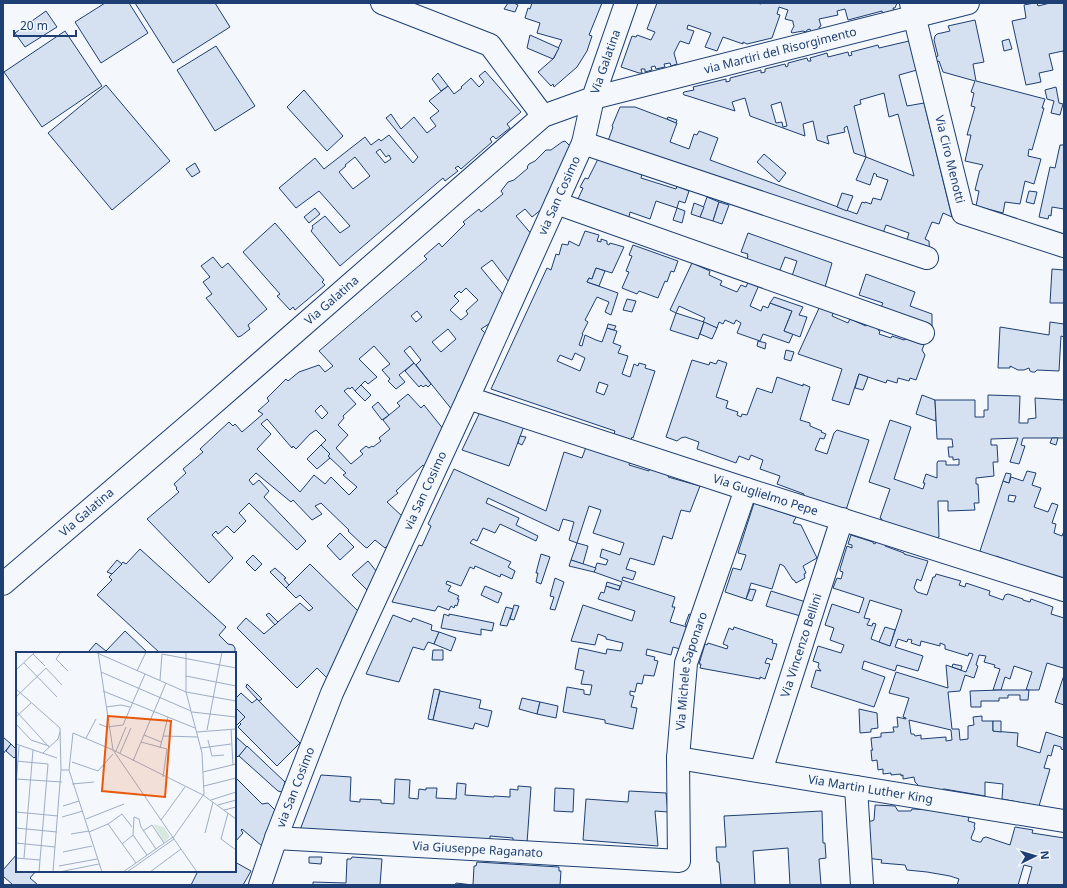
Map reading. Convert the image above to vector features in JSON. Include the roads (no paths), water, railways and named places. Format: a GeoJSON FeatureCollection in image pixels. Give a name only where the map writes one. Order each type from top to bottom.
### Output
{"type":"FeatureCollection","features":[{"type":"Feature","properties":{"kind":"street"},"geometry":{"type":"LineString","coordinates":[[382,3],[490,45],[543,116]]}},
{"type":"Feature","properties":{"kind":"street","name":"Via Galatina"},"geometry":{"type":"LineString","coordinates":[[3,584],[543,116],[593,98],[626,3]]}},
{"type":"Feature","properties":{"kind":"street","name":"via Martiri del Risorgimento"},"geometry":{"type":"LineString","coordinates":[[593,98],[912,10],[968,3]]}},
{"type":"Feature","properties":{"kind":"street","name":"Via Ciro Menotti"},"geometry":{"type":"LineString","coordinates":[[912,10],[963,213],[1064,246]]}},
{"type":"Feature","properties":{"kind":"street","name":"via San Cosimo"},"geometry":{"type":"LineString","coordinates":[[260,885],[276,838],[332,693],[468,398],[583,143],[593,98]]}},
{"type":"Feature","properties":{"kind":"street"},"geometry":{"type":"LineString","coordinates":[[583,143],[927,258]]}},
{"type":"Feature","properties":{"kind":"street"},"geometry":{"type":"LineString","coordinates":[[556,203],[923,334]]}},
{"type":"Feature","properties":{"kind":"street","name":"Via Guglielmo Pepe"},"geometry":{"type":"LineString","coordinates":[[468,398],[746,489],[1064,590]]}},
{"type":"Feature","properties":{"kind":"street","name":"Via Michele Saponaro"},"geometry":{"type":"LineString","coordinates":[[679,861],[678,758],[686,663],[746,489]]}},
{"type":"Feature","properties":{"kind":"street","name":"Via Vincenzo Bellini"},"geometry":{"type":"LineString","coordinates":[[761,771],[842,519]]}},
{"type":"Feature","properties":{"kind":"street","name":"Via Martin Luther King"},"geometry":{"type":"LineString","coordinates":[[678,758],[1064,821]]}},
{"type":"Feature","properties":{"kind":"street"},"geometry":{"type":"LineString","coordinates":[[856,787],[862,885]]}},
{"type":"Feature","properties":{"kind":"street","name":"Via Giuseppe Raganato"},"geometry":{"type":"LineString","coordinates":[[276,838],[679,861]]}}]}
